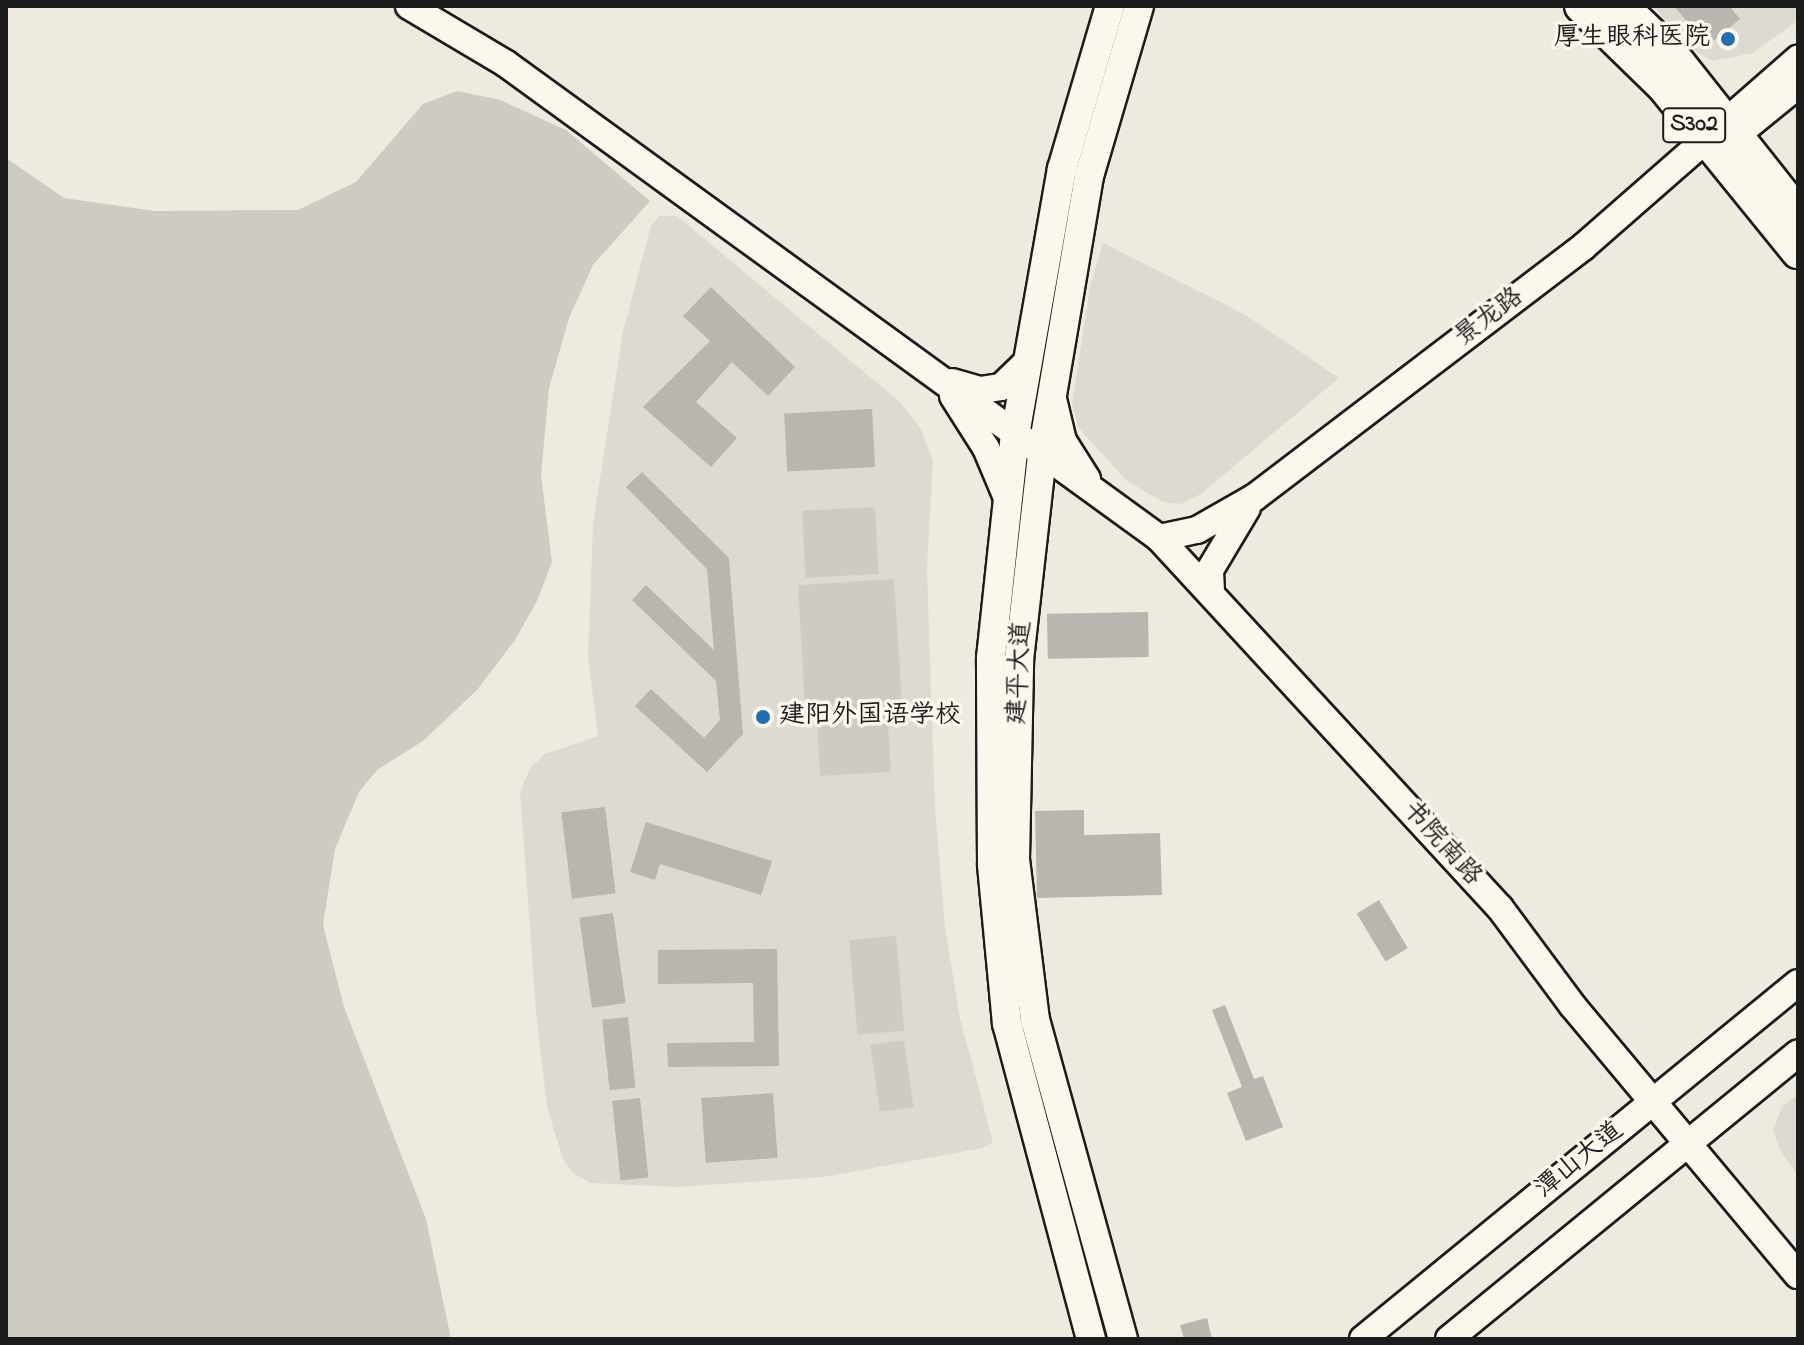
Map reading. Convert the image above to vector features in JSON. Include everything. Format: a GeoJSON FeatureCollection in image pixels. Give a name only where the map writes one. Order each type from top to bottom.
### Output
{"type":"FeatureCollection","features":[{"type":"Feature","properties":{"kind":"highway","name":"S302"},"geometry":{"type":"LineString","coordinates":[[1581,6],[1798,213]]}},
{"type":"Feature","properties":{"kind":"highway","name":"S302"},"geometry":{"type":"LineString","coordinates":[[1622,6],[1671,53],[1719,137],[1798,252]]}},
{"type":"Feature","properties":{"kind":"main road","name":"书院南路"},"geometry":{"type":"LineString","coordinates":[[409,6],[505,63],[1159,538],[1500,908],[1692,1140]]}},
{"type":"Feature","properties":{"kind":"main road","name":"建平大道"},"geometry":{"type":"LineString","coordinates":[[1091,1339],[1007,1024],[996,942],[991,658],[1015,435],[1062,169],[1110,6]]}},
{"type":"Feature","properties":{"kind":"main road","name":"建平大道"},"geometry":{"type":"LineString","coordinates":[[1123,1339],[1035,1020],[1022,936],[1015,859],[1019,660],[1042,454],[1089,176],[1139,6]]}},
{"type":"Feature","properties":{"kind":"main road","name":"景龙路"},"geometry":{"type":"LineString","coordinates":[[1159,538],[1197,530],[1255,497],[1583,247],[1719,137],[1798,59]]}},
{"type":"Feature","properties":{"kind":"main road"},"geometry":{"type":"LineString","coordinates":[[1719,137],[1798,85]]}},
{"type":"Feature","properties":{"kind":"main road"},"geometry":{"type":"LineString","coordinates":[[939,377],[991,390],[1016,377],[1028,361]]}},
{"type":"Feature","properties":{"kind":"main road"},"geometry":{"type":"LineString","coordinates":[[939,377],[982,440],[1008,500]]}},
{"type":"Feature","properties":{"kind":"main road"},"geometry":{"type":"LineString","coordinates":[[1052,394],[1063,441],[1099,495]]}},
{"type":"Feature","properties":{"kind":"main road"},"geometry":{"type":"LineString","coordinates":[[1034,521],[1045,493],[1058,485],[1099,495]]}},
{"type":"Feature","properties":{"kind":"main road"},"geometry":{"type":"LineString","coordinates":[[1211,591],[1210,570],[1255,497]]}},
{"type":"Feature","properties":{"kind":"main road","name":"潭山大道"},"geometry":{"type":"LineString","coordinates":[[1363,1339],[1798,983]]}},
{"type":"Feature","properties":{"kind":"main road","name":"潭山大道"},"geometry":{"type":"LineString","coordinates":[[1449,1339],[1798,1053]]}},
{"type":"Feature","properties":{"kind":"main road"},"geometry":{"type":"LineString","coordinates":[[1692,1140],[1798,1252]]}},
{"type":"Feature","properties":{"kind":"main road"},"geometry":{"type":"LineString","coordinates":[[1692,1140],[1798,1275]]}},
{"type":"Feature","properties":{"kind":"shaded area","name":"厚生眼科医院"},"geometry":{"type":"Polygon","coordinates":[[[1652,6],[1798,6],[1798,20],[1753,53],[1713,61],[1695,51],[1652,6]]]}},
{"type":"Feature","properties":{"kind":"shaded area"},"geometry":{"type":"Polygon","coordinates":[[[457,91],[500,100],[566,130],[650,201],[593,265],[569,318],[549,388],[541,475],[552,562],[537,601],[515,640],[477,690],[423,741],[377,770],[359,792],[335,849],[323,925],[344,1007],[426,1219],[451,1339],[6,1339],[6,158],[64,198],[155,211],[298,210],[356,182],[423,104],[457,91]]]}},
{"type":"Feature","properties":{"kind":"shaded area","name":"建阳外国语学校"},"geometry":{"type":"Polygon","coordinates":[[[659,216],[677,216],[900,402],[921,429],[933,461],[927,568],[935,807],[945,927],[960,1018],[993,1142],[983,1148],[823,1177],[678,1187],[591,1183],[574,1174],[563,1159],[547,1107],[536,1012],[520,792],[530,768],[545,754],[598,736],[588,658],[593,524],[623,331],[651,226],[659,216]]]}},
{"type":"Feature","properties":{"kind":"shaded area"},"geometry":{"type":"Polygon","coordinates":[[[1103,243],[1244,314],[1339,378],[1201,494],[1181,504],[1163,502],[1126,480],[1079,428],[1072,404],[1090,287],[1103,243]]]}},
{"type":"Feature","properties":{"kind":"shaded area"},"geometry":{"type":"Polygon","coordinates":[[[875,507],[879,574],[806,578],[802,511],[875,507]]]}},
{"type":"Feature","properties":{"kind":"shaded area"},"geometry":{"type":"Polygon","coordinates":[[[894,579],[902,703],[887,705],[891,772],[820,776],[816,709],[805,709],[798,585],[894,579]]]}},
{"type":"Feature","properties":{"kind":"shaded area"},"geometry":{"type":"Polygon","coordinates":[[[896,936],[904,1031],[857,1035],[849,940],[896,936]]]}},
{"type":"Feature","properties":{"kind":"shaded area"},"geometry":{"type":"Polygon","coordinates":[[[904,1040],[913,1107],[880,1112],[870,1045],[904,1040]]]}},
{"type":"Feature","properties":{"kind":"shaded area"},"geometry":{"type":"Polygon","coordinates":[[[1798,1094],[1798,1175],[1780,1151],[1773,1130],[1782,1107],[1798,1094]]]}},
{"type":"Feature","properties":{"kind":"building"},"geometry":{"type":"Polygon","coordinates":[[[1674,6],[1729,6],[1740,19],[1707,46],[1674,6]]]}},
{"type":"Feature","properties":{"kind":"building"},"geometry":{"type":"Polygon","coordinates":[[[711,287],[795,367],[768,396],[732,362],[696,402],[737,438],[711,467],[643,407],[710,341],[683,316],[711,287]]]}},
{"type":"Feature","properties":{"kind":"building"},"geometry":{"type":"Polygon","coordinates":[[[872,409],[875,467],[787,472],[784,414],[872,409]]]}},
{"type":"Feature","properties":{"kind":"building"},"geometry":{"type":"Polygon","coordinates":[[[642,472],[729,558],[743,734],[707,772],[635,706],[651,689],[704,738],[720,720],[716,681],[632,600],[646,585],[714,650],[707,569],[626,487],[642,472]]]}},
{"type":"Feature","properties":{"kind":"building"},"geometry":{"type":"Polygon","coordinates":[[[1148,612],[1149,657],[1048,659],[1047,614],[1148,612]]]}},
{"type":"Feature","properties":{"kind":"building"},"geometry":{"type":"Polygon","coordinates":[[[605,807],[616,893],[572,899],[561,812],[605,807]]]}},
{"type":"Feature","properties":{"kind":"building"},"geometry":{"type":"Polygon","coordinates":[[[1084,810],[1084,835],[1160,833],[1162,895],[1037,898],[1035,811],[1084,810]]]}},
{"type":"Feature","properties":{"kind":"building"},"geometry":{"type":"Polygon","coordinates":[[[646,822],[772,861],[761,895],[660,864],[655,880],[630,872],[646,822]]]}},
{"type":"Feature","properties":{"kind":"building"},"geometry":{"type":"Polygon","coordinates":[[[1379,900],[1408,948],[1386,961],[1357,913],[1379,900]]]}},
{"type":"Feature","properties":{"kind":"building"},"geometry":{"type":"Polygon","coordinates":[[[613,913],[626,1003],[592,1008],[579,918],[613,913]]]}},
{"type":"Feature","properties":{"kind":"building"},"geometry":{"type":"Polygon","coordinates":[[[777,949],[779,1066],[668,1067],[667,1043],[754,1042],[753,983],[658,984],[658,950],[777,949]]]}},
{"type":"Feature","properties":{"kind":"building"},"geometry":{"type":"Polygon","coordinates":[[[1225,1005],[1254,1079],[1263,1076],[1283,1127],[1246,1141],[1227,1093],[1242,1087],[1212,1010],[1225,1005]]]}},
{"type":"Feature","properties":{"kind":"building"},"geometry":{"type":"Polygon","coordinates":[[[628,1017],[635,1088],[610,1090],[602,1020],[628,1017]]]}},
{"type":"Feature","properties":{"kind":"building"},"geometry":{"type":"Polygon","coordinates":[[[773,1093],[778,1158],[706,1163],[701,1098],[773,1093]]]}},
{"type":"Feature","properties":{"kind":"building"},"geometry":{"type":"Polygon","coordinates":[[[640,1098],[648,1178],[621,1180],[612,1101],[640,1098]]]}},
{"type":"Feature","properties":{"kind":"building"},"geometry":{"type":"Polygon","coordinates":[[[1207,1318],[1212,1339],[1184,1339],[1180,1325],[1207,1318]]]}},
{"type":"Feature","properties":{"kind":"place","name":"厚生眼科医院"},"geometry":{"type":"Point","coordinates":[1728,39]}},
{"type":"Feature","properties":{"kind":"place","name":"建阳外国语学校"},"geometry":{"type":"Point","coordinates":[763,717]}}]}
